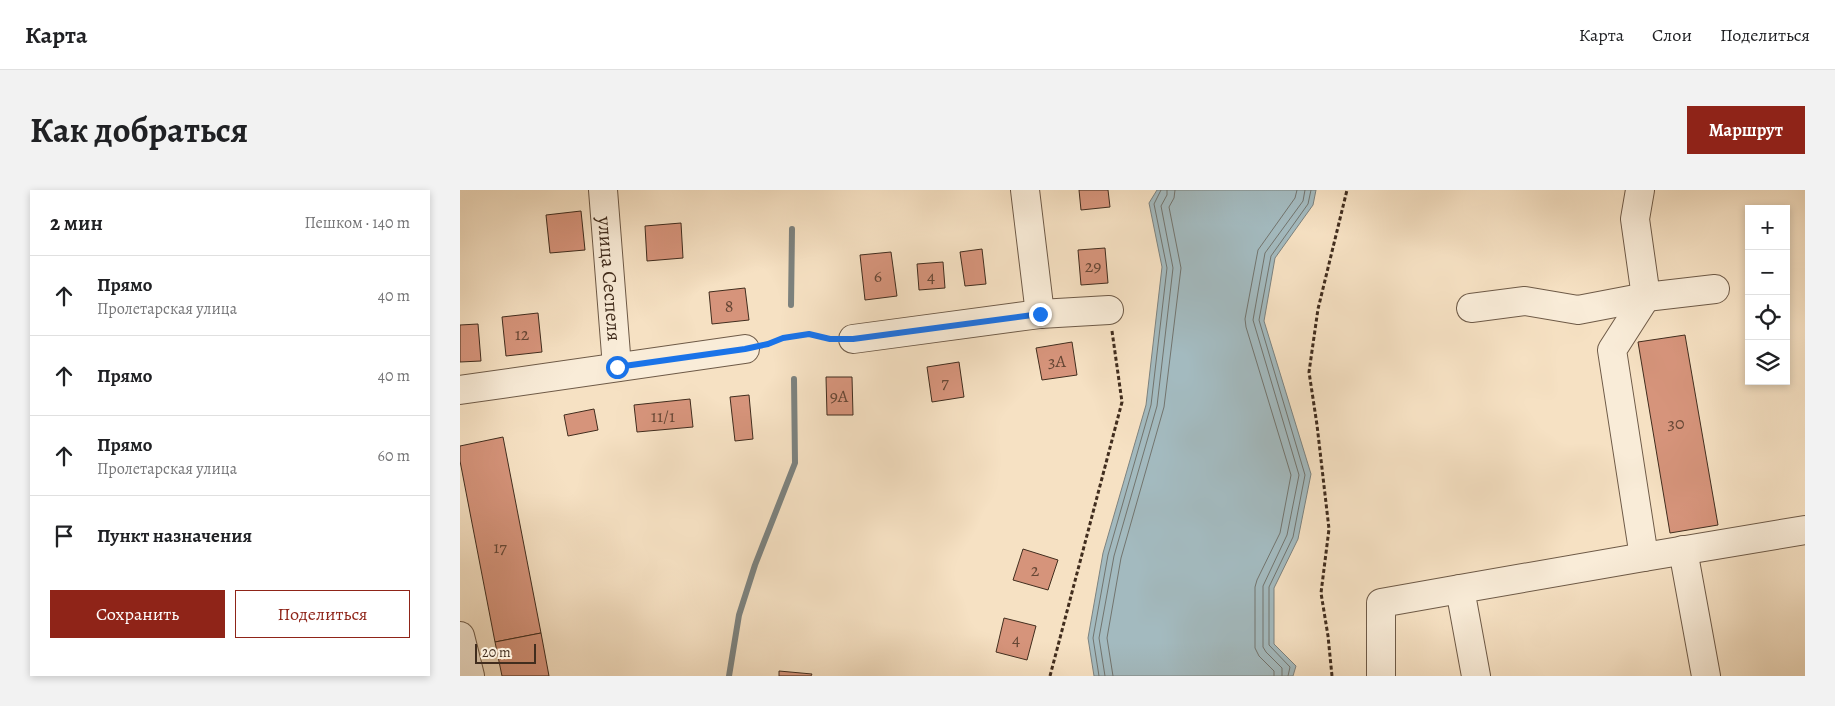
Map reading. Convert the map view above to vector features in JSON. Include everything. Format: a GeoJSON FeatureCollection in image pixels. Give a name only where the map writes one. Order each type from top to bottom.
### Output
{"type":"FeatureCollection","features":[{"type":"Feature","properties":{"kind":"street","name":"улица Сеспеля"},"geometry":{"type":"LineString","coordinates":[[603,190],[617,367]]}},
{"type":"Feature","properties":{"kind":"street"},"geometry":{"type":"LineString","coordinates":[[1025,190],[1040,314]]}},
{"type":"Feature","properties":{"kind":"street"},"geometry":{"type":"LineString","coordinates":[[1640,190],[1635,219],[1646,297],[1612,350],[1644,557]]}},
{"type":"Feature","properties":{"kind":"street"},"geometry":{"type":"LineString","coordinates":[[1471,308],[1525,301],[1578,310],[1646,297],[1715,289]]}},
{"type":"Feature","properties":{"kind":"street"},"geometry":{"type":"LineString","coordinates":[[853,339],[1040,314],[1109,310]]}},
{"type":"Feature","properties":{"kind":"street"},"geometry":{"type":"LineString","coordinates":[[460,390],[745,349]]}},
{"type":"Feature","properties":{"kind":"street"},"geometry":{"type":"LineString","coordinates":[[1381,676],[1381,603],[1805,530]]}},
{"type":"Feature","properties":{"kind":"street"},"geometry":{"type":"LineString","coordinates":[[1683,550],[1706,676]]}},
{"type":"Feature","properties":{"kind":"street"},"geometry":{"type":"LineString","coordinates":[[1460,589],[1476,676]]}},
{"type":"Feature","properties":{"kind":"street"},"geometry":{"type":"LineString","coordinates":[[460,636],[470,676]]}},
{"type":"Feature","properties":{"kind":"path"},"geometry":{"type":"LineString","coordinates":[[1332,676],[1321,594],[1329,529],[1318,425],[1309,372],[1318,309],[1347,190]]}},
{"type":"Feature","properties":{"kind":"path"},"geometry":{"type":"LineString","coordinates":[[1050,676],[1122,402],[1109,310]]}},
{"type":"Feature","properties":{"kind":"path"},"geometry":{"type":"LineString","coordinates":[[745,349],[768,344],[783,338],[809,334],[830,339],[853,339]]}},
{"type":"Feature","properties":{"kind":"water"},"geometry":{"type":"Polygon","coordinates":[[[1157,190],[1316,190],[1313,205],[1275,258],[1264,321],[1311,474],[1298,539],[1274,588],[1274,644],[1296,666],[1293,676],[1094,676],[1088,638],[1103,553],[1146,405],[1162,267],[1149,203],[1157,190]]]}},
{"type":"Feature","properties":{"kind":"building"},"geometry":{"type":"Polygon","coordinates":[[[1079,190],[1108,190],[1110,207],[1081,210],[1079,190]]]}},
{"type":"Feature","properties":{"kind":"building"},"geometry":{"type":"Polygon","coordinates":[[[581,211],[585,250],[550,253],[546,215],[581,211]]]}},
{"type":"Feature","properties":{"kind":"building"},"geometry":{"type":"Polygon","coordinates":[[[681,223],[683,258],[647,261],[645,226],[681,223]]]}},
{"type":"Feature","properties":{"kind":"building"},"geometry":{"type":"Polygon","coordinates":[[[1105,248],[1108,283],[1081,285],[1078,250],[1105,248]]]}},
{"type":"Feature","properties":{"kind":"building"},"geometry":{"type":"Polygon","coordinates":[[[982,249],[986,284],[965,286],[960,252],[982,249]]]}},
{"type":"Feature","properties":{"kind":"building"},"geometry":{"type":"Polygon","coordinates":[[[891,252],[897,296],[865,300],[860,255],[891,252]]]}},
{"type":"Feature","properties":{"kind":"building"},"geometry":{"type":"Polygon","coordinates":[[[943,262],[945,288],[919,290],[917,264],[943,262]]]}},
{"type":"Feature","properties":{"kind":"building"},"geometry":{"type":"Polygon","coordinates":[[[745,288],[749,320],[712,324],[709,292],[745,288]]]}},
{"type":"Feature","properties":{"kind":"building"},"geometry":{"type":"Polygon","coordinates":[[[538,313],[542,352],[506,356],[502,317],[538,313]]]}},
{"type":"Feature","properties":{"kind":"building"},"geometry":{"type":"Polygon","coordinates":[[[478,324],[481,361],[460,362],[460,325],[478,324]]]}},
{"type":"Feature","properties":{"kind":"building"},"geometry":{"type":"Polygon","coordinates":[[[1685,335],[1718,525],[1670,533],[1638,342],[1685,335]]]}},
{"type":"Feature","properties":{"kind":"building"},"geometry":{"type":"Polygon","coordinates":[[[1072,342],[1077,375],[1042,380],[1036,348],[1072,342]]]}},
{"type":"Feature","properties":{"kind":"building"},"geometry":{"type":"Polygon","coordinates":[[[959,362],[964,397],[932,402],[927,367],[959,362]]]}},
{"type":"Feature","properties":{"kind":"building"},"geometry":{"type":"Polygon","coordinates":[[[826,377],[852,377],[853,415],[827,415],[826,377]]]}},
{"type":"Feature","properties":{"kind":"building"},"geometry":{"type":"Polygon","coordinates":[[[749,395],[753,439],[735,441],[730,397],[749,395]]]}},
{"type":"Feature","properties":{"kind":"building"},"geometry":{"type":"Polygon","coordinates":[[[690,399],[693,427],[637,432],[634,405],[690,399]]]}},
{"type":"Feature","properties":{"kind":"building"},"geometry":{"type":"Polygon","coordinates":[[[594,409],[598,430],[568,436],[564,415],[594,409]]]}},
{"type":"Feature","properties":{"kind":"building"},"geometry":{"type":"Polygon","coordinates":[[[503,437],[541,633],[495,642],[460,461],[460,446],[503,437]]]}},
{"type":"Feature","properties":{"kind":"building"},"geometry":{"type":"Polygon","coordinates":[[[1023,549],[1058,560],[1048,590],[1013,580],[1023,549]]]}},
{"type":"Feature","properties":{"kind":"building"},"geometry":{"type":"Polygon","coordinates":[[[1004,618],[1036,626],[1027,660],[996,652],[1004,618]]]}},
{"type":"Feature","properties":{"kind":"building"},"geometry":{"type":"Polygon","coordinates":[[[541,633],[549,676],[502,676],[495,642],[541,633]]]}},
{"type":"Feature","properties":{"kind":"building"},"geometry":{"type":"Polygon","coordinates":[[[779,671],[812,674],[811,676],[779,676],[779,671]]]}},
{"type":"Feature","properties":{"kind":"waterway"},"geometry":{"type":"LineString","coordinates":[[791,305],[792,229]]}},
{"type":"Feature","properties":{"kind":"waterway"},"geometry":{"type":"LineString","coordinates":[[729,676],[739,615],[755,565],[795,463],[794,379]]}},
{"type":"Feature","properties":{"kind":"route"},"geometry":{"type":"LineString","coordinates":[[617,367],[745,349],[768,344],[783,338],[809,334],[830,339],[853,339],[1040,314]]}}]}
